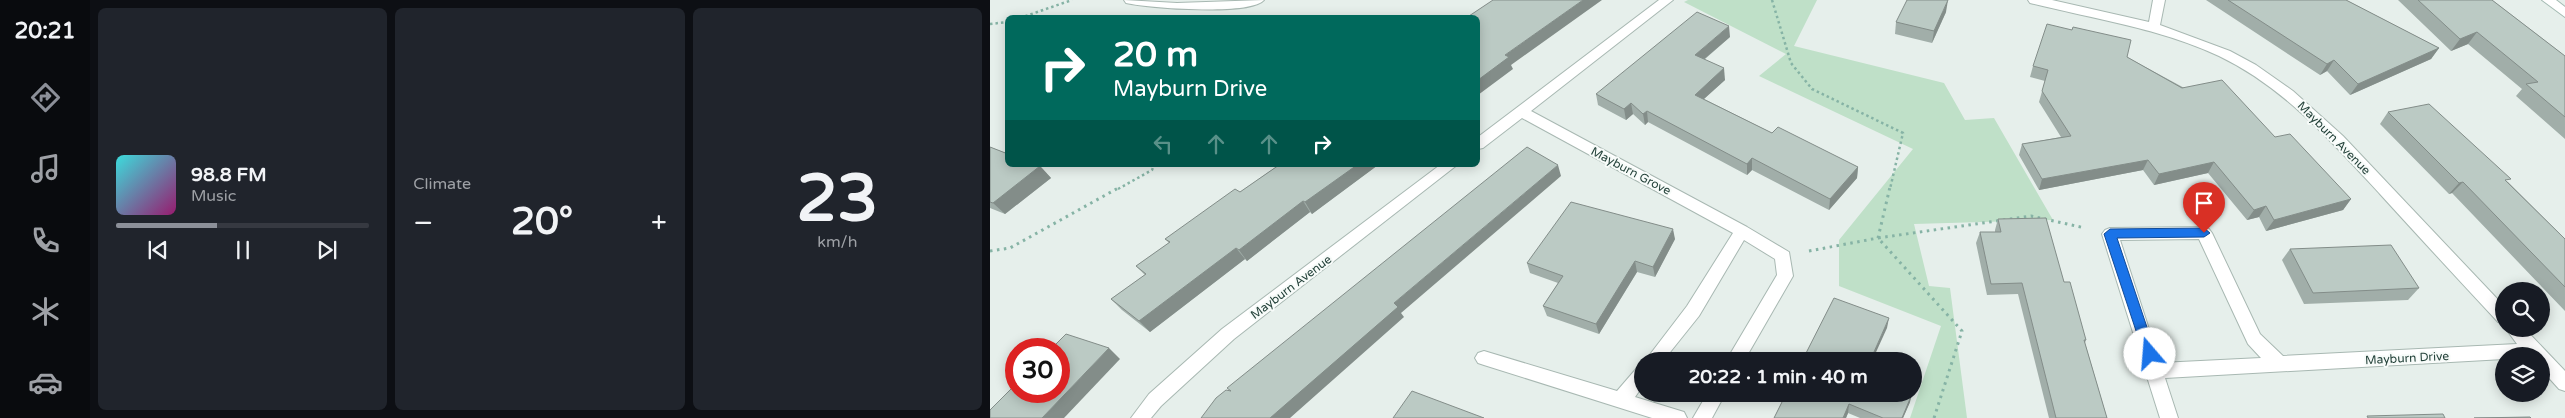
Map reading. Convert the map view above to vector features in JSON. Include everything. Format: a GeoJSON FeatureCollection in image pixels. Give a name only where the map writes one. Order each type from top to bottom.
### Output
{"type":"FeatureCollection","features":[{"type":"Feature","properties":{"kind":"street"},"geometry":{"type":"LineString","coordinates":[[1130,0],[1148,5],[1226,5],[1258,0]]}},
{"type":"Feature","properties":{"kind":"street"},"geometry":{"type":"LineString","coordinates":[[1480,142],[1667,0]]}},
{"type":"Feature","properties":{"kind":"street","name":"Mayburn Avenue"},"geometry":{"type":"LineString","coordinates":[[2034,0],[2154,26],[2200,43],[2250,68],[2297,100],[2332,132],[2495,307]]}},
{"type":"Feature","properties":{"kind":"street"},"geometry":{"type":"LineString","coordinates":[[2154,26],[2158,0]]}},
{"type":"Feature","properties":{"kind":"street"},"geometry":{"type":"LineString","coordinates":[[2548,0],[2565,12]]}},
{"type":"Feature","properties":{"kind":"street"},"geometry":{"type":"LineString","coordinates":[[1223,15],[1226,5]]}},
{"type":"Feature","properties":{"kind":"street","name":"Mayburn Grove"},"geometry":{"type":"LineString","coordinates":[[1521,111],[1742,231],[1783,256]]}},
{"type":"Feature","properties":{"kind":"street","name":"Mayburn Avenue"},"geometry":{"type":"LineString","coordinates":[[1140,418],[1155,400],[1228,334],[1447,167]]}},
{"type":"Feature","properties":{"kind":"street"},"geometry":{"type":"LineString","coordinates":[[1660,352],[1693,312],[1742,231]]}},
{"type":"Feature","properties":{"kind":"street"},"geometry":{"type":"LineString","coordinates":[[2169,418],[2110,234],[2204,233],[2254,339],[2279,364]]}},
{"type":"Feature","properties":{"kind":"street"},"geometry":{"type":"LineString","coordinates":[[1740,352],[1785,276],[1783,256]]}},
{"type":"Feature","properties":{"kind":"street"},"geometry":{"type":"LineString","coordinates":[[2522,337],[2531,347]]}},
{"type":"Feature","properties":{"kind":"street","name":"Mayburn Drive"},"geometry":{"type":"LineString","coordinates":[[2155,371],[2279,364],[2495,357]]}},
{"type":"Feature","properties":{"kind":"street"},"geometry":{"type":"LineString","coordinates":[[1484,358],[1622,399],[1678,418]]}},
{"type":"Feature","properties":{"kind":"street"},"geometry":{"type":"LineString","coordinates":[[2550,367],[2565,383]]}},
{"type":"Feature","properties":{"kind":"street"},"geometry":{"type":"LineString","coordinates":[[1622,399],[1634,384]]}},
{"type":"Feature","properties":{"kind":"street"},"geometry":{"type":"LineString","coordinates":[[1702,418],[1711,402]]}},
{"type":"Feature","properties":{"kind":"path"},"geometry":{"type":"LineString","coordinates":[[1029,15],[1072,0]]}},
{"type":"Feature","properties":{"kind":"path"},"geometry":{"type":"LineString","coordinates":[[1772,0],[1790,63],[1812,89],[1903,132],[1878,238]]}},
{"type":"Feature","properties":{"kind":"path"},"geometry":{"type":"LineString","coordinates":[[990,24],[1005,22]]}},
{"type":"Feature","properties":{"kind":"path"},"geometry":{"type":"LineString","coordinates":[[990,251],[1010,248],[1152,170],[1153,167]]}},
{"type":"Feature","properties":{"kind":"path"},"geometry":{"type":"LineString","coordinates":[[1783,256],[1878,238],[2031,216],[2110,234]]}},
{"type":"Feature","properties":{"kind":"path"},"geometry":{"type":"LineString","coordinates":[[1878,238],[1962,331],[1934,418]]}},
{"type":"Feature","properties":{"kind":"green space"},"geometry":{"type":"Polygon","coordinates":[[[1688,0],[1817,0],[1794,46],[1944,83],[1965,120],[1994,118],[2053,220],[1914,224],[1929,286],[1950,288],[1967,418],[1910,418],[1915,402],[1922,402],[1922,382],[1941,326],[1839,286],[1839,240],[1913,149],[1759,76],[1786,54],[1684,2],[1688,0]]]}},
{"type":"Feature","properties":{"kind":"building"},"geometry":{"type":"Polygon","coordinates":[[[1493,0],[1583,0],[1505,55],[1509,57],[1480,79],[1480,15],[1470,15],[1493,0]]]}},
{"type":"Feature","properties":{"kind":"building"},"geometry":{"type":"Polygon","coordinates":[[[1907,0],[1948,0],[1934,31],[1896,22],[1907,0]]]}},
{"type":"Feature","properties":{"kind":"building"},"geometry":{"type":"Polygon","coordinates":[[[2228,0],[2346,0],[2439,48],[2358,84],[2334,60],[2327,64],[2228,0]]]}},
{"type":"Feature","properties":{"kind":"building"},"geometry":{"type":"Polygon","coordinates":[[[2418,0],[2492,0],[2565,56],[2565,117],[2526,84],[2538,82],[2477,32],[2460,39],[2418,0]]]}},
{"type":"Feature","properties":{"kind":"building"},"geometry":{"type":"Polygon","coordinates":[[[1697,12],[1729,26],[1695,55],[1724,68],[1695,95],[1772,133],[1778,127],[1858,167],[1830,199],[1752,158],[1747,164],[1647,111],[1643,114],[1631,103],[1624,109],[1596,94],[1697,12]]]}},
{"type":"Feature","properties":{"kind":"building"},"geometry":{"type":"Polygon","coordinates":[[[2047,24],[2072,30],[2073,27],[2131,40],[2127,57],[2182,88],[2222,80],[2275,137],[2290,134],[2351,199],[2274,220],[2266,206],[2254,210],[2214,162],[2159,174],[2148,160],[2042,179],[2022,144],[2071,136],[2042,91],[2048,70],[2033,66],[2047,24]]]}},
{"type":"Feature","properties":{"kind":"building"},"geometry":{"type":"Polygon","coordinates":[[[2429,104],[2511,179],[2505,180],[2565,239],[2565,287],[2463,182],[2459,183],[2388,112],[2429,104]]]}},
{"type":"Feature","properties":{"kind":"building"},"geometry":{"type":"Polygon","coordinates":[[[990,147],[1005,153],[1005,167],[1039,167],[993,203],[990,202],[990,147]]]}},
{"type":"Feature","properties":{"kind":"building"},"geometry":{"type":"Polygon","coordinates":[[[1527,147],[1558,165],[1394,303],[1398,307],[1270,418],[1201,418],[1216,398],[1226,390],[1231,391],[1227,388],[1527,147]]]}},
{"type":"Feature","properties":{"kind":"building"},"geometry":{"type":"Polygon","coordinates":[[[1276,167],[1354,167],[1305,202],[1303,201],[1239,250],[1236,248],[1139,321],[1111,299],[1146,274],[1136,266],[1170,242],[1165,239],[1235,189],[1240,192],[1276,167]]]}},
{"type":"Feature","properties":{"kind":"building"},"geometry":{"type":"Polygon","coordinates":[[[1571,202],[1673,229],[1653,267],[1635,261],[1596,324],[1543,306],[1563,276],[1527,263],[1571,202]]]}},
{"type":"Feature","properties":{"kind":"building"},"geometry":{"type":"Polygon","coordinates":[[[2046,218],[2064,282],[2070,282],[2086,340],[2084,340],[2107,418],[2056,418],[2022,283],[1991,284],[1980,232],[2001,232],[1998,219],[2046,218]]]}},
{"type":"Feature","properties":{"kind":"building"},"geometry":{"type":"Polygon","coordinates":[[[2391,245],[2419,288],[2313,293],[2290,249],[2391,245]]]}},
{"type":"Feature","properties":{"kind":"building"},"geometry":{"type":"Polygon","coordinates":[[[1834,298],[1889,318],[1874,352],[1807,352],[1834,298]]]}},
{"type":"Feature","properties":{"kind":"building"},"geometry":{"type":"Polygon","coordinates":[[[1066,334],[1109,348],[1070,389],[1070,338],[1062,338],[1066,334]]]}},
{"type":"Feature","properties":{"kind":"building"},"geometry":{"type":"Polygon","coordinates":[[[1412,391],[1484,418],[1393,418],[1412,391]]]}},
{"type":"Feature","properties":{"kind":"building"},"geometry":{"type":"Polygon","coordinates":[[[1005,395],[1005,403],[1056,403],[1042,418],[990,418],[990,410],[1005,395]]]}},
{"type":"Feature","properties":{"kind":"building"},"geometry":{"type":"Polygon","coordinates":[[[1782,402],[1909,402],[1902,418],[1883,418],[1849,404],[1843,418],[1774,418],[1782,402]]]}},
{"type":"Feature","properties":{"kind":"building"},"geometry":{"type":"Polygon","coordinates":[[[2443,414],[2445,418],[2368,418],[2367,416],[2443,414]]]}},
{"type":"Feature","properties":{"kind":"building"},"geometry":{"type":"Polygon","coordinates":[[[2530,417],[2531,418],[2474,418],[2530,417]]]}},
{"type":"Feature","properties":{"kind":"route"},"geometry":{"type":"LineString","coordinates":[[2150,354],[2110,234],[2204,233]]}}]}
